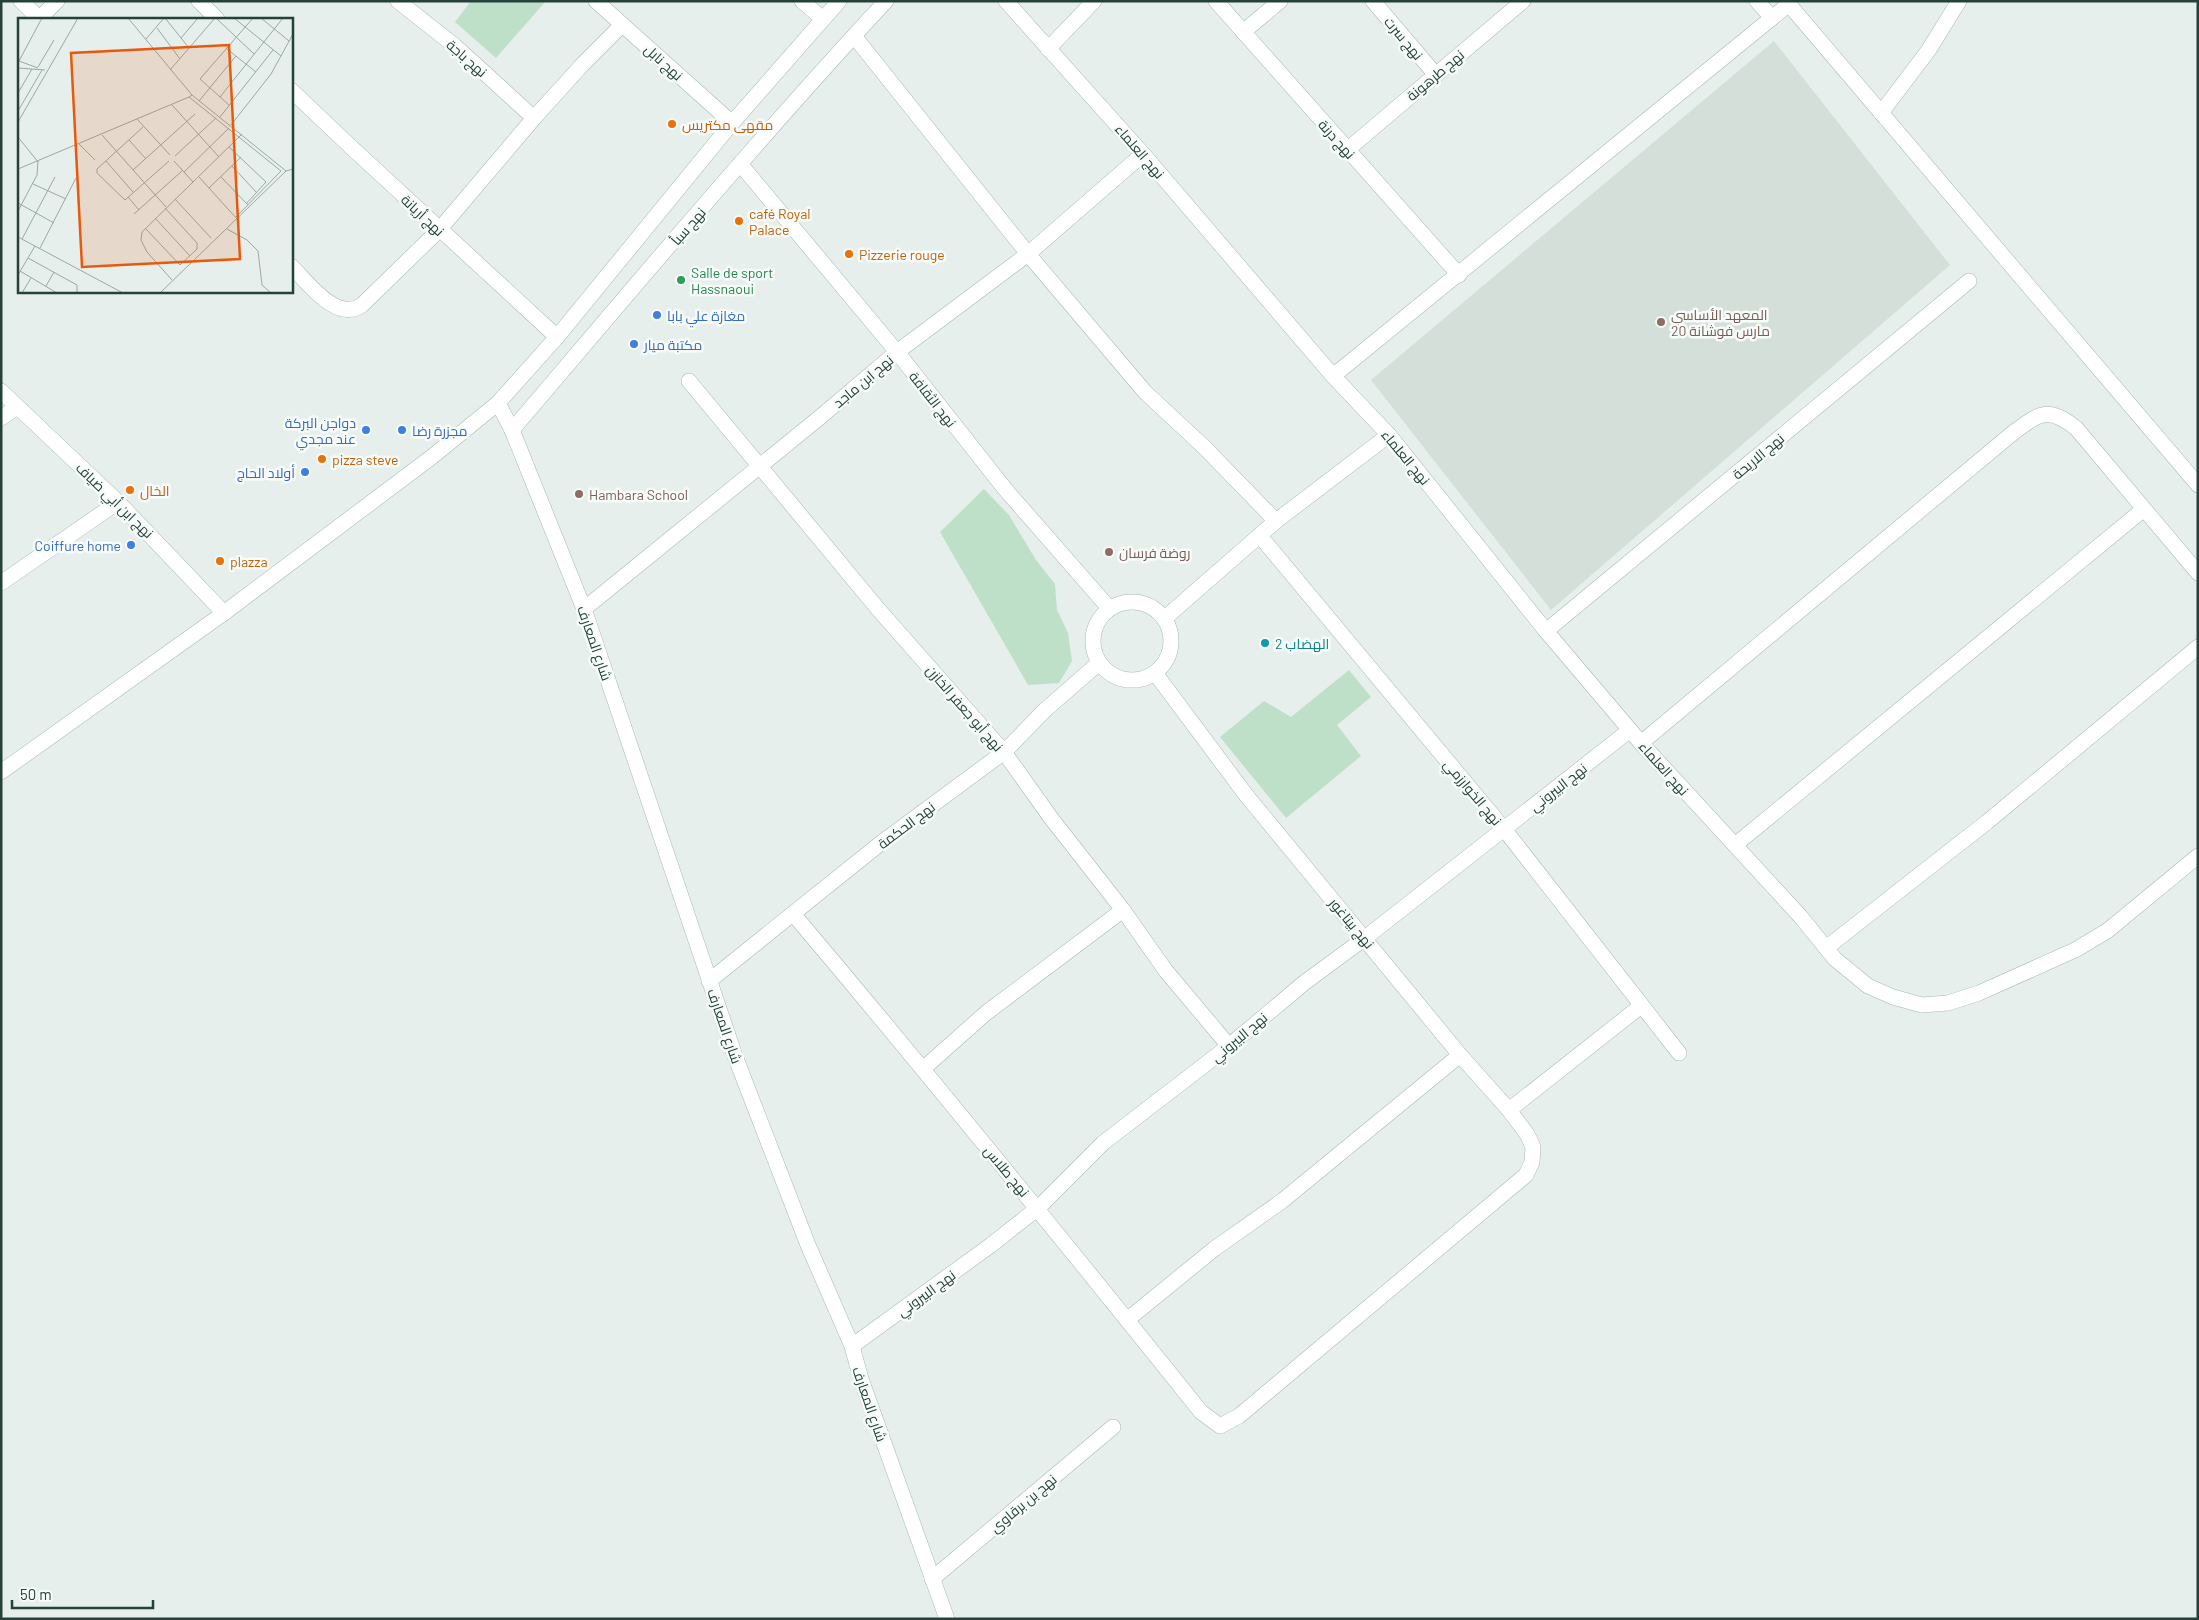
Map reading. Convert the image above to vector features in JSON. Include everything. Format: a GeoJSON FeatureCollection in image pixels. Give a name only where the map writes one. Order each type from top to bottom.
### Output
{"type":"FeatureCollection","features":[{"type":"Feature","properties":{"kind":"street"},"geometry":{"type":"LineString","coordinates":[[21,1],[39,18]]}},
{"type":"Feature","properties":{"kind":"street"},"geometry":{"type":"LineString","coordinates":[[41,18],[57,1]]}},
{"type":"Feature","properties":{"kind":"street"},"geometry":{"type":"LineString","coordinates":[[199,1],[216,18]]}},
{"type":"Feature","properties":{"kind":"street","name":"نهج باجة"},"geometry":{"type":"LineString","coordinates":[[398,1],[455,46],[534,118]]}},
{"type":"Feature","properties":{"kind":"street","name":"نهج نابل"},"geometry":{"type":"LineString","coordinates":[[596,1],[732,123]]}},
{"type":"Feature","properties":{"kind":"street"},"geometry":{"type":"LineString","coordinates":[[802,1],[823,20]]}},
{"type":"Feature","properties":{"kind":"street"},"geometry":{"type":"LineString","coordinates":[[1,772],[224,612],[433,456],[498,403],[557,337],[732,123],[839,1]]}},
{"type":"Feature","properties":{"kind":"street","name":"نهج سبأ"},"geometry":{"type":"LineString","coordinates":[[512,430],[741,165],[886,1]]}},
{"type":"Feature","properties":{"kind":"street","name":"نهج العلماء"},"geometry":{"type":"LineString","coordinates":[[1006,1],[1143,154],[1333,376],[1389,435],[1546,631],[1641,743],[1800,916],[1835,959],[1868,986],[1893,997],[1922,1004],[1948,1003],[1988,990],[2075,950],[2107,931],[2198,856]]}},
{"type":"Feature","properties":{"kind":"street"},"geometry":{"type":"LineString","coordinates":[[1048,49],[1094,1]]}},
{"type":"Feature","properties":{"kind":"street","name":"نهج درنة"},"geometry":{"type":"LineString","coordinates":[[1216,1],[1459,275]]}},
{"type":"Feature","properties":{"kind":"street"},"geometry":{"type":"LineString","coordinates":[[1243,32],[1280,1]]}},
{"type":"Feature","properties":{"kind":"street","name":"نهج سرت"},"geometry":{"type":"LineString","coordinates":[[1373,1],[1436,75]]}},
{"type":"Feature","properties":{"kind":"street","name":"نهج طرهونة"},"geometry":{"type":"LineString","coordinates":[[1347,150],[1523,1]]}},
{"type":"Feature","properties":{"kind":"street"},"geometry":{"type":"LineString","coordinates":[[1757,1],[1772,18]]}},
{"type":"Feature","properties":{"kind":"street"},"geometry":{"type":"LineString","coordinates":[[1881,114],[1928,51],[1959,1]]}},
{"type":"Feature","properties":{"kind":"street"},"geometry":{"type":"LineString","coordinates":[[1333,376],[1772,18],[1787,3],[2198,485]]}},
{"type":"Feature","properties":{"kind":"street"},"geometry":{"type":"LineString","coordinates":[[292,267],[336,308],[357,308],[373,296],[439,230],[534,118],[582,65],[622,25]]}},
{"type":"Feature","properties":{"kind":"street"},"geometry":{"type":"LineString","coordinates":[[854,36],[1028,254],[1145,392],[1204,447],[1276,520]]}},
{"type":"Feature","properties":{"kind":"street","name":"نهج أريانة"},"geometry":{"type":"LineString","coordinates":[[292,91],[439,230],[557,337]]}},
{"type":"Feature","properties":{"kind":"street","name":"نهج ابن ماجد"},"geometry":{"type":"LineString","coordinates":[[584,610],[897,352],[1028,254],[1143,154]]}},
{"type":"Feature","properties":{"kind":"street","name":"نهج الثقافة"},"geometry":{"type":"LineString","coordinates":[[741,165],[897,352],[1004,489],[1109,608]]}},
{"type":"Feature","properties":{"kind":"street","name":"نهج الاريحة"},"geometry":{"type":"LineString","coordinates":[[1546,631],[1969,281]]}},
{"type":"Feature","properties":{"kind":"street","name":"نهج أبو جعفر الخازن"},"geometry":{"type":"LineString","coordinates":[[689,381],[878,609],[1004,752],[1051,818],[1123,910],[1166,972],[1229,1046]]}},
{"type":"Feature","properties":{"kind":"street","name":"نهج ابن أبي ضياف"},"geometry":{"type":"LineString","coordinates":[[1,391],[118,502],[224,612]]}},
{"type":"Feature","properties":{"kind":"street"},"geometry":{"type":"LineString","coordinates":[[498,403],[512,430]]}},
{"type":"Feature","properties":{"kind":"street"},"geometry":{"type":"LineString","coordinates":[[1,418],[17,407]]}},
{"type":"Feature","properties":{"kind":"street"},"geometry":{"type":"LineString","coordinates":[[1641,743],[2014,432],[2037,415],[2050,413],[2062,417],[2076,428],[2198,573]]}},
{"type":"Feature","properties":{"kind":"street","name":"شارع المعارف"},"geometry":{"type":"LineString","coordinates":[[512,430],[584,610],[735,1056],[804,1236],[852,1346],[861,1379],[947,1619]]}},
{"type":"Feature","properties":{"kind":"street"},"geometry":{"type":"LineString","coordinates":[[1164,618],[1260,536],[1276,520],[1389,435]]}},
{"type":"Feature","properties":{"kind":"street"},"geometry":{"type":"LineString","coordinates":[[1,583],[118,502]]}},
{"type":"Feature","properties":{"kind":"street"},"geometry":{"type":"LineString","coordinates":[[1735,845],[2144,509]]}},
{"type":"Feature","properties":{"kind":"street","name":"نهج الخوارزمي"},"geometry":{"type":"LineString","coordinates":[[1260,536],[1504,829],[1679,1053]]}},
{"type":"Feature","properties":{"kind":"street"},"geometry":{"type":"LineString","coordinates":[[1139,601],[1153,607],[1164,618],[1171,632],[1171,648],[1165,662],[1155,673],[1140,680],[1125,680],[1110,674],[1099,663],[1093,649],[1092,634],[1098,619],[1109,608],[1123,602],[1139,601]]}},
{"type":"Feature","properties":{"kind":"street"},"geometry":{"type":"LineString","coordinates":[[1826,948],[1987,822],[2198,647]]}},
{"type":"Feature","properties":{"kind":"street","name":"نهج الحكمة"},"geometry":{"type":"LineString","coordinates":[[709,981],[882,844],[1004,752],[1046,709],[1099,663]]}},
{"type":"Feature","properties":{"kind":"street","name":"نهج بيتاغور"},"geometry":{"type":"LineString","coordinates":[[1155,673],[1246,795],[1460,1055],[1509,1110],[1527,1134],[1532,1147],[1532,1162],[1526,1175],[1494,1204],[1337,1332],[1274,1388],[1239,1416],[1220,1426]]}},
{"type":"Feature","properties":{"kind":"street","name":"نهج البيروني"},"geometry":{"type":"LineString","coordinates":[[852,1346],[928,1292],[1038,1208],[1103,1144],[1229,1046],[1304,983],[1365,938],[1630,730]]}},
{"type":"Feature","properties":{"kind":"street"},"geometry":{"type":"LineString","coordinates":[[924,1068],[986,1013],[1123,910]]}},
{"type":"Feature","properties":{"kind":"street","name":"نهج طلاس"},"geometry":{"type":"LineString","coordinates":[[794,915],[924,1068],[962,1118],[1038,1208],[1201,1412],[1220,1426]]}},
{"type":"Feature","properties":{"kind":"street"},"geometry":{"type":"LineString","coordinates":[[1509,1110],[1641,1006]]}},
{"type":"Feature","properties":{"kind":"street"},"geometry":{"type":"LineString","coordinates":[[1126,1320],[1214,1249],[1282,1201],[1460,1055]]}},
{"type":"Feature","properties":{"kind":"street","name":"نهج بن برقاوي"},"geometry":{"type":"LineString","coordinates":[[932,1579],[1113,1427]]}},
{"type":"Feature","properties":{"kind":"shaded area","name":"المعهد الأساسي 20 مارس فوشانة"},"geometry":{"type":"Polygon","coordinates":[[[1774,41],[1950,265],[1551,610],[1371,380],[1774,41]]]}},
{"type":"Feature","properties":{"kind":"green space"},"geometry":{"type":"Polygon","coordinates":[[[471,1],[546,1],[496,58],[455,22],[471,1]]]}},
{"type":"Feature","properties":{"kind":"green space"},"geometry":{"type":"Polygon","coordinates":[[[984,489],[1009,515],[1036,560],[1055,584],[1057,610],[1068,633],[1072,661],[1059,683],[1028,685],[940,532],[984,489]]]}},
{"type":"Feature","properties":{"kind":"green space"},"geometry":{"type":"Polygon","coordinates":[[[1349,670],[1371,697],[1337,725],[1361,756],[1286,818],[1220,737],[1264,701],[1291,717],[1349,670]]]}},
{"type":"Feature","properties":{"kind":"place","name":"مقهى مكتريس"},"geometry":{"type":"Point","coordinates":[672,124]}},
{"type":"Feature","properties":{"kind":"place","name":"café Royal Palace"},"geometry":{"type":"Point","coordinates":[739,221]}},
{"type":"Feature","properties":{"kind":"place","name":"Pizzerie rouge"},"geometry":{"type":"Point","coordinates":[849,254]}},
{"type":"Feature","properties":{"kind":"place","name":"Salle de sport Hassnaoui"},"geometry":{"type":"Point","coordinates":[681,280]}},
{"type":"Feature","properties":{"kind":"place","name":"مغازة علي بابا"},"geometry":{"type":"Point","coordinates":[657,315]}},
{"type":"Feature","properties":{"kind":"place","name":"المعهد الأساسي 20 مارس فوشانة"},"geometry":{"type":"Point","coordinates":[1661,322]}},
{"type":"Feature","properties":{"kind":"place","name":"مكتبة ميار"},"geometry":{"type":"Point","coordinates":[634,344]}},
{"type":"Feature","properties":{"kind":"place","name":"دواجن البركة عند مجدي"},"geometry":{"type":"Point","coordinates":[366,430]}},
{"type":"Feature","properties":{"kind":"place","name":"مجزرة رضا"},"geometry":{"type":"Point","coordinates":[402,430]}},
{"type":"Feature","properties":{"kind":"place","name":"pizza steve"},"geometry":{"type":"Point","coordinates":[322,459]}},
{"type":"Feature","properties":{"kind":"place","name":"أولاد الحاج"},"geometry":{"type":"Point","coordinates":[305,472]}},
{"type":"Feature","properties":{"kind":"place","name":"الخال"},"geometry":{"type":"Point","coordinates":[130,490]}},
{"type":"Feature","properties":{"kind":"place","name":"Hambara School"},"geometry":{"type":"Point","coordinates":[579,494]}},
{"type":"Feature","properties":{"kind":"place","name":"Coiffure home"},"geometry":{"type":"Point","coordinates":[131,545]}},
{"type":"Feature","properties":{"kind":"place","name":"روضة فرسان"},"geometry":{"type":"Point","coordinates":[1109,552]}},
{"type":"Feature","properties":{"kind":"place","name":"plazza"},"geometry":{"type":"Point","coordinates":[220,561]}},
{"type":"Feature","properties":{"kind":"place","name":"الهضاب 2"},"geometry":{"type":"Point","coordinates":[1265,643]}}]}
